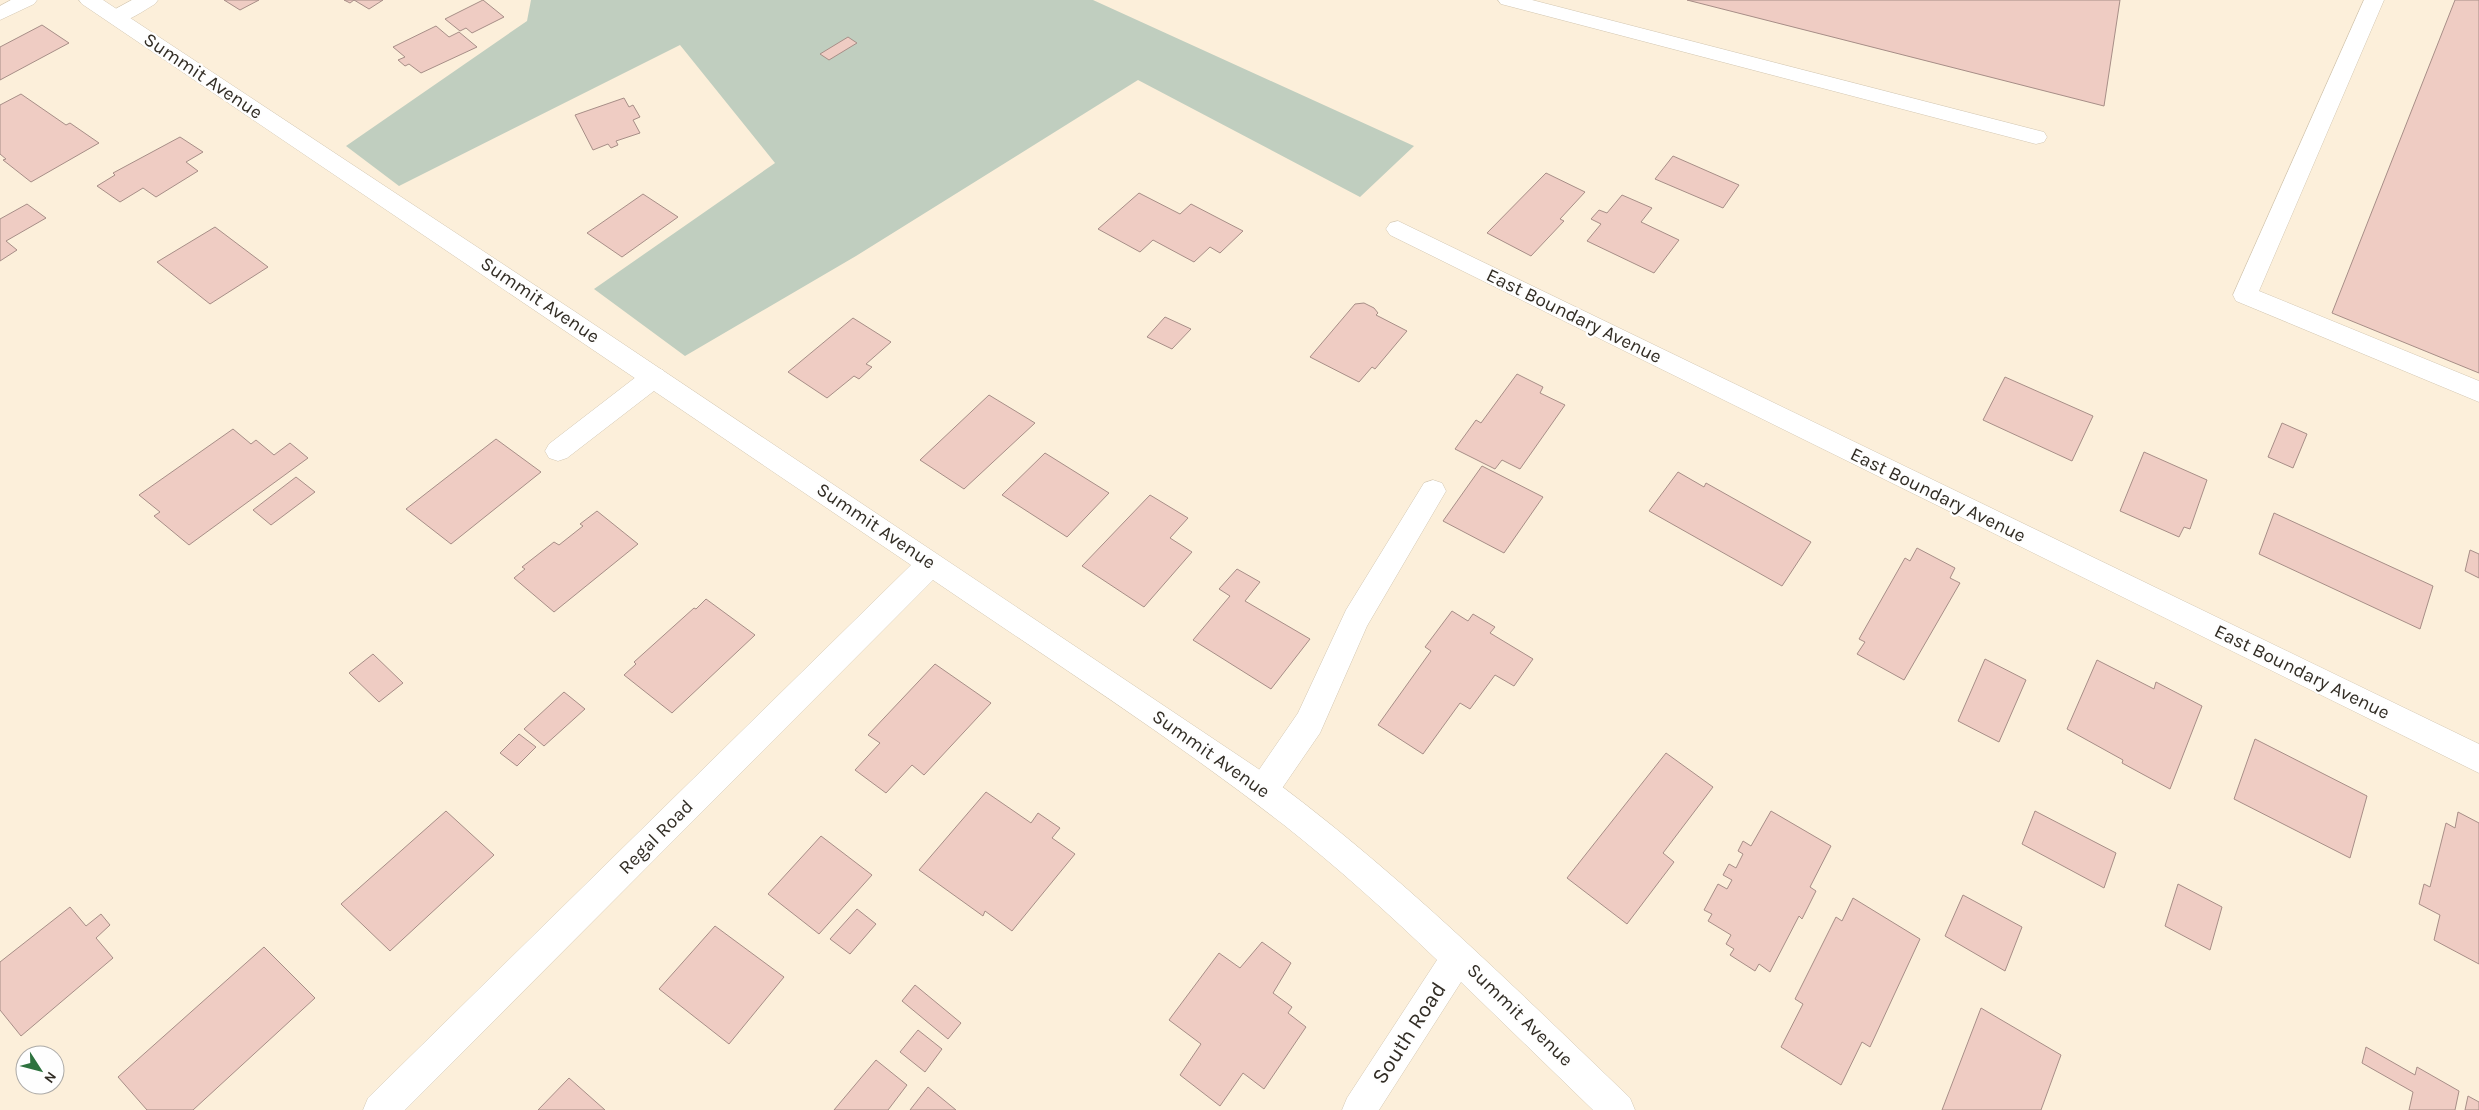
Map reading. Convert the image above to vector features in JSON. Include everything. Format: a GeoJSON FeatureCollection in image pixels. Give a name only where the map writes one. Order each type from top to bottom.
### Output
{"type":"FeatureCollection","features":[{"type":"Feature","properties":{"kind":"street"},"geometry":{"type":"LineString","coordinates":[[0,14],[27,0]]}},
{"type":"Feature","properties":{"kind":"street","name":"Summit Avenue"},"geometry":{"type":"LineString","coordinates":[[89,0],[654,377],[1263,790],[1328,841],[1459,956],[1618,1110]]}},
{"type":"Feature","properties":{"kind":"street"},"geometry":{"type":"LineString","coordinates":[[115,17],[148,0]]}},
{"type":"Feature","properties":{"kind":"street"},"geometry":{"type":"LineString","coordinates":[[1508,0],[2036,137]]}},
{"type":"Feature","properties":{"kind":"street"},"geometry":{"type":"LineString","coordinates":[[2374,0],[2245,295],[2479,392]]}},
{"type":"Feature","properties":{"kind":"street","name":"East Boundary Avenue"},"geometry":{"type":"LineString","coordinates":[[1398,229],[2479,759]]}},
{"type":"Feature","properties":{"kind":"street"},"geometry":{"type":"LineString","coordinates":[[558,451],[654,377]]}},
{"type":"Feature","properties":{"kind":"street"},"geometry":{"type":"LineString","coordinates":[[1263,790],[1308,723],[1356,619],[1432,491]]}},
{"type":"Feature","properties":{"kind":"street","name":"Regal Road"},"geometry":{"type":"LineString","coordinates":[[380,1110],[931,564]]}},
{"type":"Feature","properties":{"kind":"street","name":"South Road"},"geometry":{"type":"LineString","coordinates":[[1359,1110],[1459,956]]}},
{"type":"Feature","properties":{"kind":"green space"},"geometry":{"type":"Polygon","coordinates":[[[531,0],[1093,0],[1414,146],[1360,197],[1138,80],[856,256],[685,356],[594,289],[775,163],[680,45],[399,186],[346,146],[527,21],[531,0]]]}},
{"type":"Feature","properties":{"kind":"building"},"geometry":{"type":"Polygon","coordinates":[[[224,0],[259,0],[240,10],[224,0]]]}},
{"type":"Feature","properties":{"kind":"building"},"geometry":{"type":"Polygon","coordinates":[[[354,0],[383,0],[369,9],[354,0]]]}},
{"type":"Feature","properties":{"kind":"building"},"geometry":{"type":"Polygon","coordinates":[[[483,0],[504,17],[472,33],[466,28],[460,31],[445,19],[483,0]]]}},
{"type":"Feature","properties":{"kind":"building"},"geometry":{"type":"Polygon","coordinates":[[[1687,0],[2120,0],[2104,106],[1687,0]]]}},
{"type":"Feature","properties":{"kind":"building"},"geometry":{"type":"Polygon","coordinates":[[[2455,0],[2479,0],[2479,373],[2332,313],[2455,0]]]}},
{"type":"Feature","properties":{"kind":"building"},"geometry":{"type":"Polygon","coordinates":[[[42,25],[69,43],[0,80],[0,47],[42,25]]]}},
{"type":"Feature","properties":{"kind":"building"},"geometry":{"type":"Polygon","coordinates":[[[436,26],[449,37],[459,32],[477,47],[421,73],[409,64],[405,66],[398,60],[405,57],[393,47],[436,26]]]}},
{"type":"Feature","properties":{"kind":"building"},"geometry":{"type":"Polygon","coordinates":[[[848,37],[857,43],[829,60],[820,54],[848,37]]]}},
{"type":"Feature","properties":{"kind":"building"},"geometry":{"type":"Polygon","coordinates":[[[21,94],[66,125],[70,123],[99,143],[31,182],[3,160],[6,159],[0,154],[0,105],[21,94]]]}},
{"type":"Feature","properties":{"kind":"building"},"geometry":{"type":"Polygon","coordinates":[[[624,98],[629,107],[633,105],[640,117],[633,120],[640,133],[616,141],[618,145],[611,148],[608,144],[593,150],[575,115],[624,98]]]}},
{"type":"Feature","properties":{"kind":"building"},"geometry":{"type":"Polygon","coordinates":[[[180,137],[203,152],[186,162],[198,171],[156,197],[143,188],[120,202],[97,186],[115,175],[113,173],[180,137]]]}},
{"type":"Feature","properties":{"kind":"building"},"geometry":{"type":"Polygon","coordinates":[[[1673,156],[1739,185],[1723,208],[1655,179],[1673,156]]]}},
{"type":"Feature","properties":{"kind":"building"},"geometry":{"type":"Polygon","coordinates":[[[1546,173],[1585,192],[1560,219],[1564,221],[1531,256],[1487,233],[1546,173]]]}},
{"type":"Feature","properties":{"kind":"building"},"geometry":{"type":"Polygon","coordinates":[[[1139,193],[1180,214],[1191,204],[1243,231],[1220,253],[1210,247],[1194,262],[1153,240],[1140,252],[1098,229],[1139,193]]]}},
{"type":"Feature","properties":{"kind":"building"},"geometry":{"type":"Polygon","coordinates":[[[643,194],[678,217],[622,257],[587,233],[643,194]]]}},
{"type":"Feature","properties":{"kind":"building"},"geometry":{"type":"Polygon","coordinates":[[[1622,195],[1652,208],[1641,222],[1679,240],[1654,273],[1587,241],[1601,224],[1591,219],[1599,210],[1607,213],[1622,195]]]}},
{"type":"Feature","properties":{"kind":"building"},"geometry":{"type":"Polygon","coordinates":[[[27,204],[46,218],[6,241],[17,250],[0,261],[0,219],[27,204]]]}},
{"type":"Feature","properties":{"kind":"building"},"geometry":{"type":"Polygon","coordinates":[[[215,227],[268,267],[210,304],[157,262],[215,227]]]}},
{"type":"Feature","properties":{"kind":"building"},"geometry":{"type":"Polygon","coordinates":[[[1364,303],[1374,308],[1378,313],[1376,315],[1407,331],[1375,369],[1372,367],[1359,382],[1310,357],[1355,304],[1364,303]]]}},
{"type":"Feature","properties":{"kind":"building"},"geometry":{"type":"Polygon","coordinates":[[[1165,317],[1191,329],[1172,349],[1147,337],[1165,317]]]}},
{"type":"Feature","properties":{"kind":"building"},"geometry":{"type":"Polygon","coordinates":[[[853,318],[891,342],[866,364],[872,367],[859,379],[854,376],[827,398],[788,372],[853,318]]]}},
{"type":"Feature","properties":{"kind":"building"},"geometry":{"type":"Polygon","coordinates":[[[1517,374],[1543,387],[1540,393],[1565,405],[1520,469],[1502,460],[1495,469],[1455,449],[1476,420],[1481,423],[1517,374]]]}},
{"type":"Feature","properties":{"kind":"building"},"geometry":{"type":"Polygon","coordinates":[[[2005,377],[2093,416],[2072,461],[1983,420],[2005,377]]]}},
{"type":"Feature","properties":{"kind":"building"},"geometry":{"type":"Polygon","coordinates":[[[989,395],[1035,423],[964,489],[920,460],[989,395]]]}},
{"type":"Feature","properties":{"kind":"building"},"geometry":{"type":"Polygon","coordinates":[[[2282,423],[2307,434],[2293,468],[2268,457],[2282,423]]]}},
{"type":"Feature","properties":{"kind":"building"},"geometry":{"type":"Polygon","coordinates":[[[233,429],[251,444],[256,440],[274,455],[290,443],[308,458],[189,545],[154,516],[160,512],[139,495],[233,429]]]}},
{"type":"Feature","properties":{"kind":"building"},"geometry":{"type":"Polygon","coordinates":[[[496,439],[541,472],[451,544],[406,509],[496,439]]]}},
{"type":"Feature","properties":{"kind":"building"},"geometry":{"type":"Polygon","coordinates":[[[2144,452],[2207,480],[2190,529],[2184,527],[2179,537],[2120,511],[2144,452]]]}},
{"type":"Feature","properties":{"kind":"building"},"geometry":{"type":"Polygon","coordinates":[[[1045,453],[1109,493],[1067,537],[1002,495],[1045,453]]]}},
{"type":"Feature","properties":{"kind":"building"},"geometry":{"type":"Polygon","coordinates":[[[1482,466],[1543,497],[1504,553],[1443,521],[1482,466]]]}},
{"type":"Feature","properties":{"kind":"building"},"geometry":{"type":"Polygon","coordinates":[[[1678,472],[1704,487],[1706,483],[1811,542],[1782,586],[1649,511],[1678,472]]]}},
{"type":"Feature","properties":{"kind":"building"},"geometry":{"type":"Polygon","coordinates":[[[296,477],[315,492],[271,525],[253,510],[296,477]]]}},
{"type":"Feature","properties":{"kind":"building"},"geometry":{"type":"Polygon","coordinates":[[[1150,495],[1188,518],[1170,538],[1192,552],[1144,607],[1082,566],[1150,495]]]}},
{"type":"Feature","properties":{"kind":"building"},"geometry":{"type":"Polygon","coordinates":[[[597,511],[638,544],[554,612],[514,578],[525,569],[522,567],[554,542],[559,545],[583,526],[580,524],[597,511]]]}},
{"type":"Feature","properties":{"kind":"building"},"geometry":{"type":"Polygon","coordinates":[[[2274,513],[2433,586],[2420,629],[2259,554],[2274,513]]]}},
{"type":"Feature","properties":{"kind":"building"},"geometry":{"type":"Polygon","coordinates":[[[1917,548],[1955,568],[1950,578],[1960,583],[1904,680],[1857,654],[1865,642],[1859,639],[1905,558],[1910,561],[1917,548]]]}},
{"type":"Feature","properties":{"kind":"building"},"geometry":{"type":"Polygon","coordinates":[[[2470,550],[2479,554],[2479,578],[2465,571],[2470,550]]]}},
{"type":"Feature","properties":{"kind":"building"},"geometry":{"type":"Polygon","coordinates":[[[1237,569],[1260,582],[1245,601],[1310,639],[1271,689],[1193,640],[1230,596],[1219,589],[1237,569]]]}},
{"type":"Feature","properties":{"kind":"building"},"geometry":{"type":"Polygon","coordinates":[[[706,599],[755,635],[672,713],[624,675],[636,664],[634,662],[706,599]]]}},
{"type":"Feature","properties":{"kind":"building"},"geometry":{"type":"Polygon","coordinates":[[[1452,611],[1468,621],[1473,614],[1495,627],[1490,633],[1533,659],[1514,686],[1495,675],[1470,709],[1460,703],[1423,754],[1378,725],[1431,651],[1425,647],[1452,611]]]}},
{"type":"Feature","properties":{"kind":"building"},"geometry":{"type":"Polygon","coordinates":[[[373,654],[403,683],[379,702],[349,673],[373,654]]]}},
{"type":"Feature","properties":{"kind":"building"},"geometry":{"type":"Polygon","coordinates":[[[1985,659],[2026,680],[1999,742],[1958,721],[1985,659]]]}},
{"type":"Feature","properties":{"kind":"building"},"geometry":{"type":"Polygon","coordinates":[[[2097,660],[2154,689],[2156,682],[2202,706],[2170,789],[2122,763],[2123,760],[2067,729],[2097,660]]]}},
{"type":"Feature","properties":{"kind":"building"},"geometry":{"type":"Polygon","coordinates":[[[935,664],[991,703],[924,775],[912,765],[886,793],[855,770],[880,743],[868,735],[935,664]]]}},
{"type":"Feature","properties":{"kind":"building"},"geometry":{"type":"Polygon","coordinates":[[[564,692],[585,709],[544,746],[524,729],[564,692]]]}},
{"type":"Feature","properties":{"kind":"building"},"geometry":{"type":"Polygon","coordinates":[[[519,734],[536,747],[517,766],[500,753],[519,734]]]}},
{"type":"Feature","properties":{"kind":"building"},"geometry":{"type":"Polygon","coordinates":[[[2255,739],[2367,796],[2350,858],[2234,799],[2255,739]]]}},
{"type":"Feature","properties":{"kind":"building"},"geometry":{"type":"Polygon","coordinates":[[[1666,753],[1713,787],[1663,853],[1674,862],[1627,924],[1567,878],[1666,753]]]}},
{"type":"Feature","properties":{"kind":"building"},"geometry":{"type":"Polygon","coordinates":[[[986,792],[1031,823],[1038,813],[1060,828],[1052,838],[1075,854],[1012,931],[985,911],[983,916],[919,870],[986,792]]]}},
{"type":"Feature","properties":{"kind":"building"},"geometry":{"type":"Polygon","coordinates":[[[446,811],[494,855],[390,951],[341,904],[446,811]]]}},
{"type":"Feature","properties":{"kind":"building"},"geometry":{"type":"Polygon","coordinates":[[[1771,811],[1831,846],[1810,887],[1816,891],[1802,919],[1799,916],[1770,972],[1759,964],[1755,971],[1730,955],[1734,949],[1726,944],[1731,935],[1708,921],[1712,914],[1704,910],[1718,884],[1727,889],[1732,880],[1723,875],[1729,864],[1736,868],[1743,854],[1738,851],[1743,841],[1751,846],[1771,811]]]}},
{"type":"Feature","properties":{"kind":"building"},"geometry":{"type":"Polygon","coordinates":[[[2035,811],[2116,853],[2104,888],[2022,844],[2035,811]]]}},
{"type":"Feature","properties":{"kind":"building"},"geometry":{"type":"Polygon","coordinates":[[[2458,812],[2479,823],[2479,964],[2434,940],[2440,915],[2419,904],[2424,884],[2430,887],[2446,823],[2455,828],[2458,812]]]}},
{"type":"Feature","properties":{"kind":"building"},"geometry":{"type":"Polygon","coordinates":[[[821,836],[872,875],[819,934],[768,894],[821,836]]]}},
{"type":"Feature","properties":{"kind":"building"},"geometry":{"type":"Polygon","coordinates":[[[2178,884],[2222,907],[2210,950],[2165,926],[2178,884]]]}},
{"type":"Feature","properties":{"kind":"building"},"geometry":{"type":"Polygon","coordinates":[[[1963,895],[2022,927],[2005,971],[1945,936],[1963,895]]]}},
{"type":"Feature","properties":{"kind":"building"},"geometry":{"type":"Polygon","coordinates":[[[1853,898],[1920,939],[1870,1047],[1862,1042],[1841,1085],[1781,1047],[1803,1004],[1795,999],[1836,917],[1842,921],[1853,898]]]}},
{"type":"Feature","properties":{"kind":"building"},"geometry":{"type":"Polygon","coordinates":[[[70,907],[86,926],[101,914],[110,925],[96,938],[113,958],[21,1036],[0,1010],[0,962],[70,907]]]}},
{"type":"Feature","properties":{"kind":"building"},"geometry":{"type":"Polygon","coordinates":[[[857,909],[876,924],[850,954],[830,939],[857,909]]]}},
{"type":"Feature","properties":{"kind":"building"},"geometry":{"type":"Polygon","coordinates":[[[715,926],[784,977],[729,1044],[659,989],[715,926]]]}},
{"type":"Feature","properties":{"kind":"building"},"geometry":{"type":"Polygon","coordinates":[[[1262,942],[1291,963],[1273,993],[1292,1007],[1288,1013],[1306,1027],[1264,1089],[1243,1073],[1220,1106],[1180,1075],[1201,1044],[1169,1020],[1219,953],[1240,968],[1262,942]]]}},
{"type":"Feature","properties":{"kind":"building"},"geometry":{"type":"Polygon","coordinates":[[[264,947],[315,998],[193,1110],[147,1110],[118,1077],[264,947]]]}},
{"type":"Feature","properties":{"kind":"building"},"geometry":{"type":"Polygon","coordinates":[[[915,985],[961,1023],[948,1039],[902,1001],[915,985]]]}},
{"type":"Feature","properties":{"kind":"building"},"geometry":{"type":"Polygon","coordinates":[[[1981,1008],[2061,1055],[2041,1110],[1942,1110],[1981,1008]]]}},
{"type":"Feature","properties":{"kind":"building"},"geometry":{"type":"Polygon","coordinates":[[[918,1030],[942,1049],[925,1072],[900,1052],[918,1030]]]}},
{"type":"Feature","properties":{"kind":"building"},"geometry":{"type":"Polygon","coordinates":[[[2366,1047],[2415,1075],[2417,1067],[2459,1091],[2455,1110],[2409,1110],[2413,1092],[2362,1063],[2366,1047]]]}},
{"type":"Feature","properties":{"kind":"building"},"geometry":{"type":"Polygon","coordinates":[[[876,1060],[907,1085],[888,1110],[834,1110],[876,1060]]]}},
{"type":"Feature","properties":{"kind":"building"},"geometry":{"type":"Polygon","coordinates":[[[569,1078],[605,1110],[538,1110],[569,1078]]]}},
{"type":"Feature","properties":{"kind":"building"},"geometry":{"type":"Polygon","coordinates":[[[928,1087],[956,1110],[910,1110],[928,1087]]]}},
{"type":"Feature","properties":{"kind":"building"},"geometry":{"type":"Polygon","coordinates":[[[2468,1096],[2479,1102],[2479,1110],[2465,1110],[2468,1096]]]}}]}
